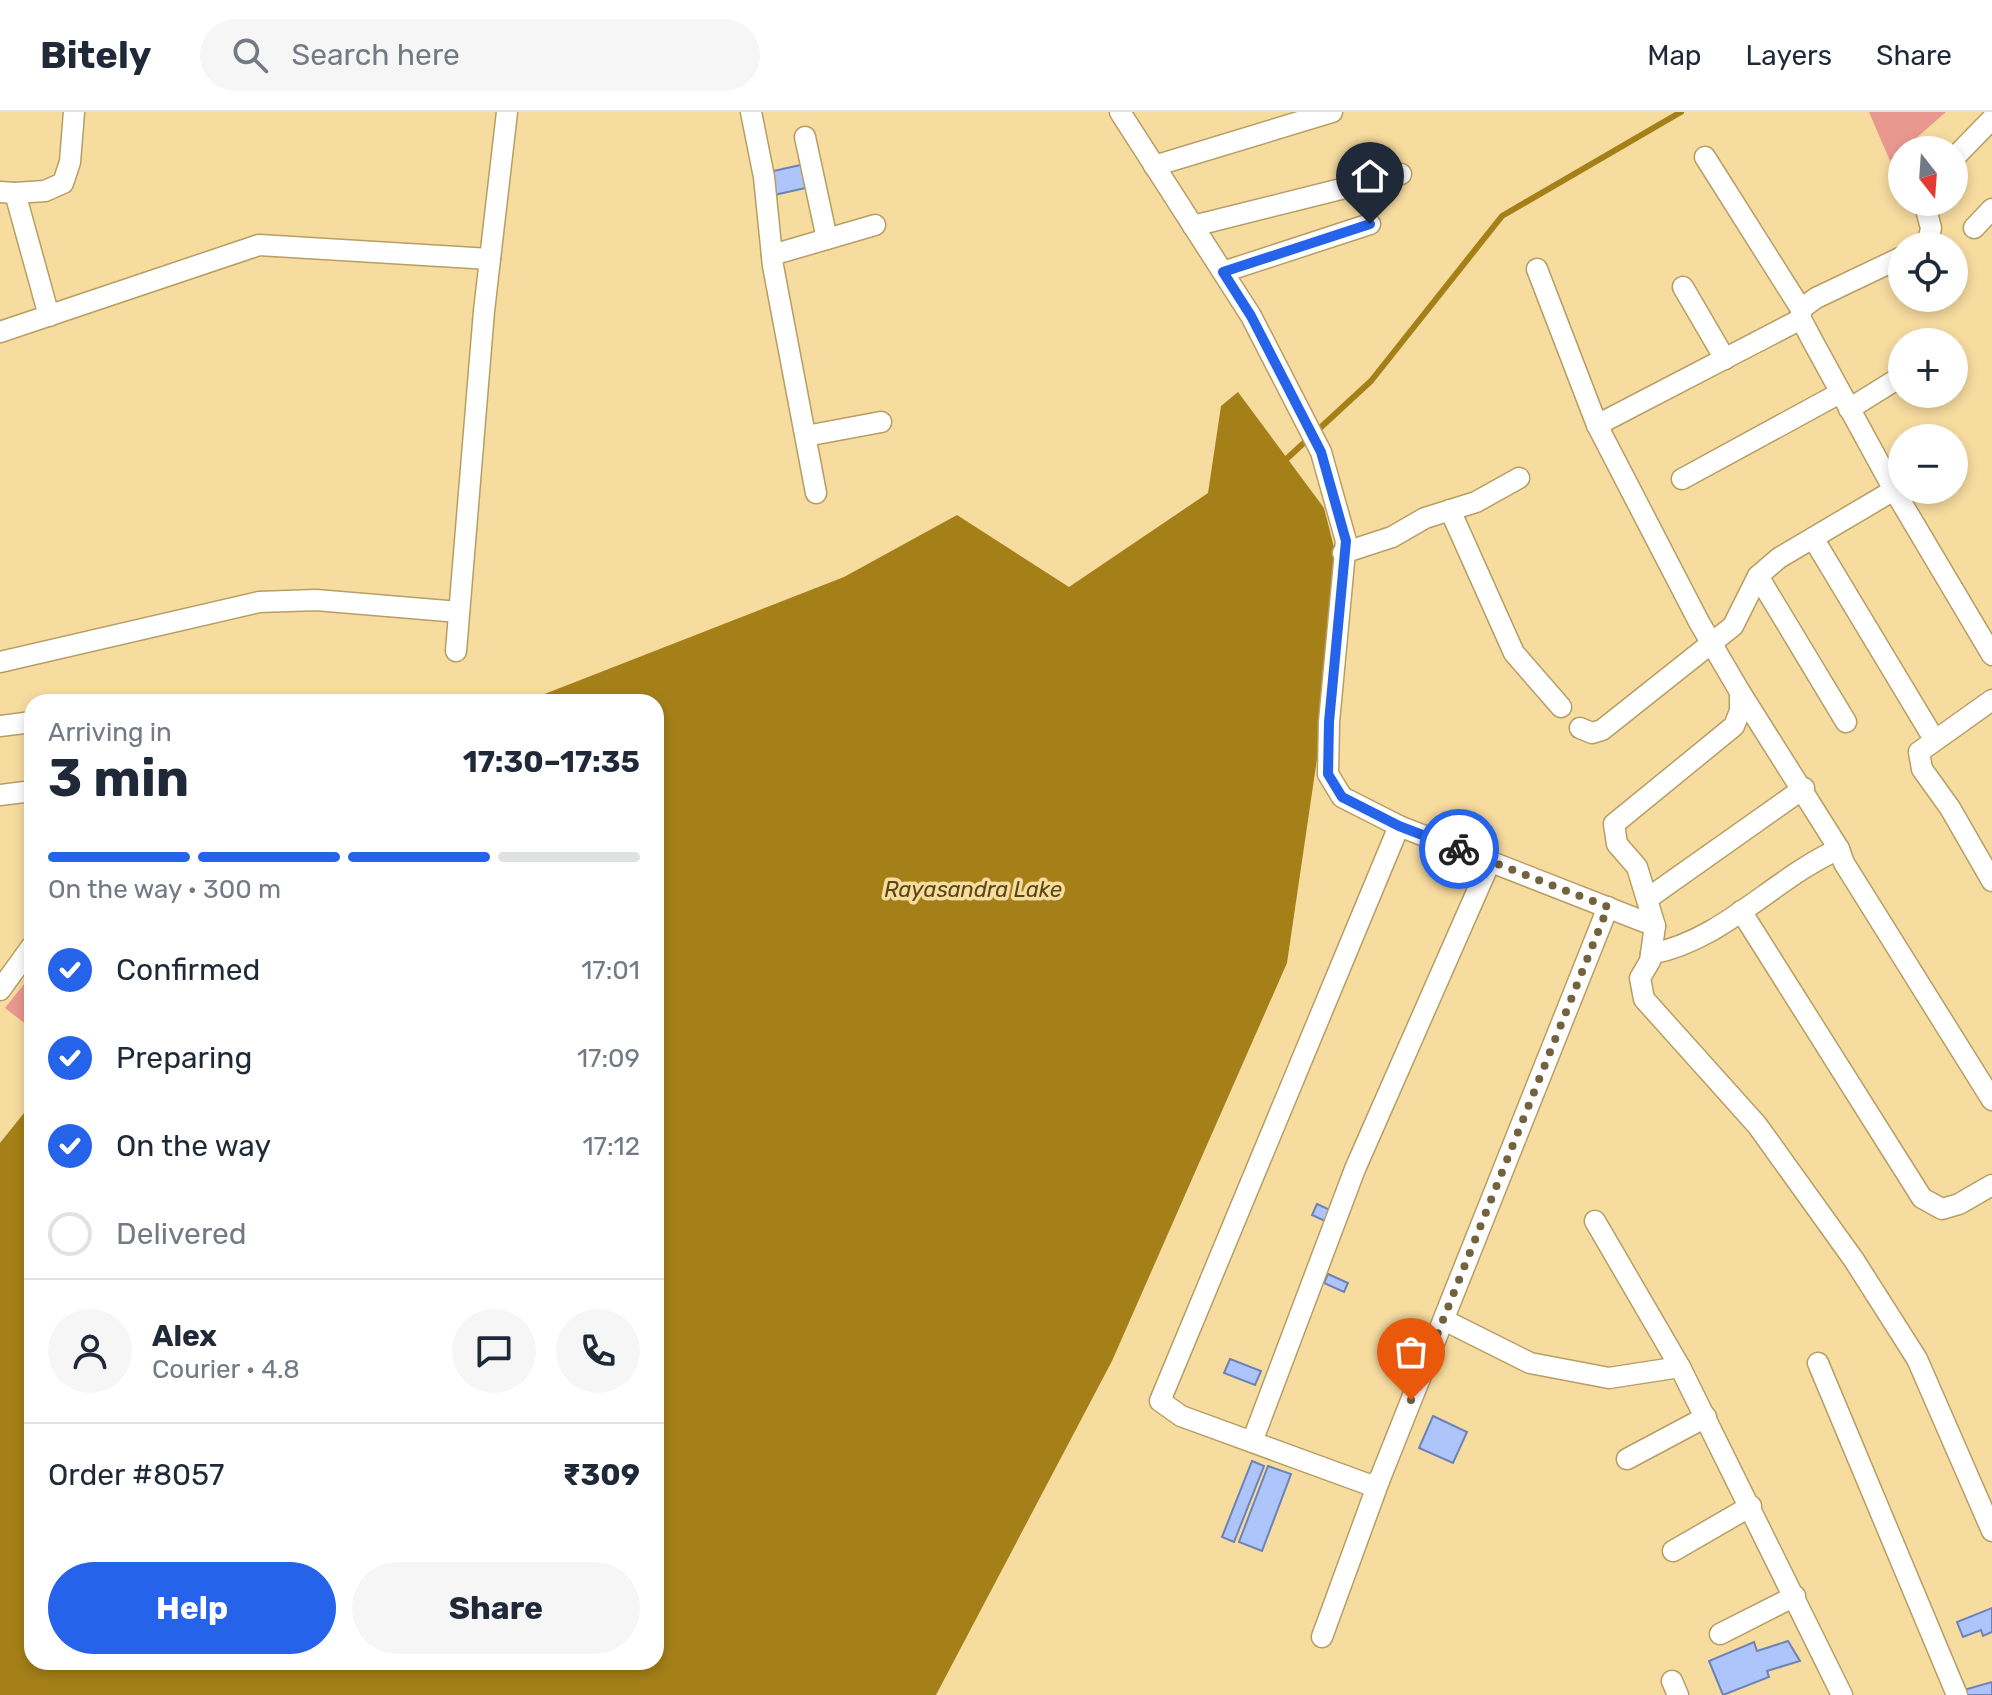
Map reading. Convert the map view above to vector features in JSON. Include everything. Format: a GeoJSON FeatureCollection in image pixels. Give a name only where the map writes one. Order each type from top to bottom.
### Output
{"type":"FeatureCollection","features":[{"type":"Feature","properties":{"kind":"street"},"geometry":{"type":"LineString","coordinates":[[49,316],[8,192],[45,191],[63,183],[70,162],[74,112]]}},
{"type":"Feature","properties":{"kind":"street"},"geometry":{"type":"LineString","coordinates":[[456,651],[490,259],[507,112]]}},
{"type":"Feature","properties":{"kind":"street"},"geometry":{"type":"LineString","coordinates":[[751,112],[764,177],[772,255],[816,493]]}},
{"type":"Feature","properties":{"kind":"street"},"geometry":{"type":"LineString","coordinates":[[1120,112],[1251,316],[1321,452],[1346,541],[1328,774],[1342,797],[1399,826],[1655,926]]}},
{"type":"Feature","properties":{"kind":"street"},"geometry":{"type":"LineString","coordinates":[[1154,166],[1332,112]]}},
{"type":"Feature","properties":{"kind":"street"},"geometry":{"type":"LineString","coordinates":[[1968,144],[1992,119]]}},
{"type":"Feature","properties":{"kind":"street"},"geometry":{"type":"LineString","coordinates":[[805,137],[827,239]]}},
{"type":"Feature","properties":{"kind":"street"},"geometry":{"type":"LineString","coordinates":[[1705,157],[1801,314],[1844,401],[1888,479]]}},
{"type":"Feature","properties":{"kind":"street"},"geometry":{"type":"LineString","coordinates":[[1193,226],[1401,174]]}},
{"type":"Feature","properties":{"kind":"street"},"geometry":{"type":"LineString","coordinates":[[1974,228],[1992,209]]}},
{"type":"Feature","properties":{"kind":"street"},"geometry":{"type":"LineString","coordinates":[[1223,272],[1370,224]]}},
{"type":"Feature","properties":{"kind":"street"},"geometry":{"type":"LineString","coordinates":[[772,255],[875,225]]}},
{"type":"Feature","properties":{"kind":"street"},"geometry":{"type":"LineString","coordinates":[[0,332],[259,245],[490,259]]}},
{"type":"Feature","properties":{"kind":"street"},"geometry":{"type":"LineString","coordinates":[[1597,425],[1725,359],[1801,314],[1826,293],[1888,264]]}},
{"type":"Feature","properties":{"kind":"street"},"geometry":{"type":"LineString","coordinates":[[1537,269],[1597,425],[1712,645],[1804,788],[1844,863],[1992,1100]]}},
{"type":"Feature","properties":{"kind":"street"},"geometry":{"type":"LineString","coordinates":[[1683,287],[1725,359]]}},
{"type":"Feature","properties":{"kind":"street"},"geometry":{"type":"LineString","coordinates":[[1682,479],[1888,382]]}},
{"type":"Feature","properties":{"kind":"street"},"geometry":{"type":"LineString","coordinates":[[806,436],[881,422]]}},
{"type":"Feature","properties":{"kind":"street"},"geometry":{"type":"LineString","coordinates":[[1343,553],[1392,537],[1425,518],[1476,502],[1519,478]]}},
{"type":"Feature","properties":{"kind":"street"},"geometry":{"type":"LineString","coordinates":[[1580,728],[1592,733],[1602,730],[1733,626],[1758,576],[1779,558],[1888,494]]}},
{"type":"Feature","properties":{"kind":"street"},"geometry":{"type":"LineString","coordinates":[[1902,504],[1992,655]]}},
{"type":"Feature","properties":{"kind":"street"},"geometry":{"type":"LineString","coordinates":[[1450,510],[1514,653],[1561,707]]}},
{"type":"Feature","properties":{"kind":"street"},"geometry":{"type":"LineString","coordinates":[[1813,538],[1934,739]]}},
{"type":"Feature","properties":{"kind":"street"},"geometry":{"type":"LineString","coordinates":[[1758,576],[1846,722]]}},
{"type":"Feature","properties":{"kind":"street"},"geometry":{"type":"LineString","coordinates":[[0,662],[259,602],[316,600],[459,612]]}},
{"type":"Feature","properties":{"kind":"street"},"geometry":{"type":"LineString","coordinates":[[1740,692],[1740,711],[1734,726],[1614,824],[1617,844],[1637,867],[1655,926],[1651,954],[1640,978],[1644,999],[1757,1125],[1854,1260],[1917,1359],[1992,1531]]}},
{"type":"Feature","properties":{"kind":"street"},"geometry":{"type":"LineString","coordinates":[[1992,700],[1919,752],[1922,769],[1950,808],[1992,881]]}},
{"type":"Feature","properties":{"kind":"street"},"geometry":{"type":"LineString","coordinates":[[0,726],[24,723]]}},
{"type":"Feature","properties":{"kind":"street"},"geometry":{"type":"LineString","coordinates":[[1647,899],[1804,788]]}},
{"type":"Feature","properties":{"kind":"street"},"geometry":{"type":"LineString","coordinates":[[0,795],[24,792]]}},
{"type":"Feature","properties":{"kind":"street"},"geometry":{"type":"LineString","coordinates":[[1379,1481],[1370,1485],[1252,1442],[1181,1416],[1160,1401],[1399,826]]}},
{"type":"Feature","properties":{"kind":"street"},"geometry":{"type":"LineString","coordinates":[[1651,954],[1674,949],[1702,937],[1839,849]]}},
{"type":"Feature","properties":{"kind":"street"},"geometry":{"type":"LineString","coordinates":[[1252,1442],[1355,1169],[1490,862]]}},
{"type":"Feature","properties":{"kind":"street"},"geometry":{"type":"LineString","coordinates":[[1322,1637],[1379,1481],[1608,907]]}},
{"type":"Feature","properties":{"kind":"street"},"geometry":{"type":"LineString","coordinates":[[1741,911],[1922,1198],[1942,1209],[1959,1204],[1992,1185]]}},
{"type":"Feature","properties":{"kind":"street"},"geometry":{"type":"LineString","coordinates":[[0,990],[24,957]]}},
{"type":"Feature","properties":{"kind":"street"},"geometry":{"type":"LineString","coordinates":[[1595,1221],[1680,1367],[1842,1695]]}},
{"type":"Feature","properties":{"kind":"street"},"geometry":{"type":"LineString","coordinates":[[1444,1320],[1530,1363],[1609,1378],[1680,1367]]}},
{"type":"Feature","properties":{"kind":"street"},"geometry":{"type":"LineString","coordinates":[[1818,1363],[1957,1695]]}},
{"type":"Feature","properties":{"kind":"street"},"geometry":{"type":"LineString","coordinates":[[1627,1459],[1706,1417]]}},
{"type":"Feature","properties":{"kind":"street"},"geometry":{"type":"LineString","coordinates":[[1673,1551],[1751,1506]]}},
{"type":"Feature","properties":{"kind":"street"},"geometry":{"type":"LineString","coordinates":[[1720,1634],[1795,1596]]}},
{"type":"Feature","properties":{"kind":"shaded area"},"geometry":{"type":"Polygon","coordinates":[[[1869,112],[1946,112],[1919,136],[1888,136],[1888,156],[1869,112]]]}},
{"type":"Feature","properties":{"kind":"shaded area"},"geometry":{"type":"Polygon","coordinates":[[[24,984],[24,1023],[5,1008],[24,984]]]}},
{"type":"Feature","properties":{"kind":"water","name":"Rayasandra Lake"},"geometry":{"type":"Polygon","coordinates":[[[1238,392],[1324,508],[1343,582],[1287,963],[1112,1361],[936,1695],[0,1695],[0,1143],[24,1113],[24,1670],[664,1670],[664,694],[544,694],[844,577],[957,515],[1069,587],[1208,493],[1221,406],[1238,392]]]}},
{"type":"Feature","properties":{"kind":"building"},"geometry":{"type":"Polygon","coordinates":[[[805,164],[810,187],[774,195],[769,172],[805,164]]]}},
{"type":"Feature","properties":{"kind":"building"},"geometry":{"type":"Polygon","coordinates":[[[1317,1204],[1330,1210],[1325,1221],[1312,1215],[1317,1204]]]}},
{"type":"Feature","properties":{"kind":"building"},"geometry":{"type":"Polygon","coordinates":[[[1328,1274],[1348,1283],[1344,1292],[1324,1283],[1328,1274]]]}},
{"type":"Feature","properties":{"kind":"building"},"geometry":{"type":"Polygon","coordinates":[[[1230,1359],[1261,1371],[1255,1385],[1224,1373],[1230,1359]]]}},
{"type":"Feature","properties":{"kind":"building"},"geometry":{"type":"Polygon","coordinates":[[[1433,1416],[1467,1432],[1453,1463],[1419,1448],[1433,1416]]]}},
{"type":"Feature","properties":{"kind":"building"},"geometry":{"type":"Polygon","coordinates":[[[1252,1461],[1264,1466],[1234,1542],[1222,1537],[1252,1461]]]}},
{"type":"Feature","properties":{"kind":"building"},"geometry":{"type":"Polygon","coordinates":[[[1268,1466],[1291,1474],[1262,1551],[1239,1542],[1268,1466]]]}},
{"type":"Feature","properties":{"kind":"building"},"geometry":{"type":"Polygon","coordinates":[[[1992,1608],[1992,1632],[1983,1636],[1981,1630],[1963,1637],[1957,1622],[1992,1608]]]}},
{"type":"Feature","properties":{"kind":"building"},"geometry":{"type":"Polygon","coordinates":[[[1788,1641],[1800,1661],[1767,1671],[1769,1677],[1723,1695],[1709,1661],[1754,1642],[1757,1651],[1788,1641]]]}},
{"type":"Feature","properties":{"kind":"building"},"geometry":{"type":"Polygon","coordinates":[[[1992,1682],[1992,1695],[1965,1695],[1964,1690],[1992,1682]]]}},
{"type":"Feature","properties":{"kind":"waterway"},"geometry":{"type":"LineString","coordinates":[[1281,464],[1371,381],[1502,216],[1681,112]]}},
{"type":"Feature","properties":{"kind":"way so far"},"geometry":{"type":"LineString","coordinates":[[1411,1400],[1608,907],[1459,849]]}},
{"type":"Feature","properties":{"kind":"route"},"geometry":{"type":"LineString","coordinates":[[1370,224],[1223,272],[1251,316],[1321,452],[1346,541],[1329,722],[1328,774],[1342,797],[1399,826],[1459,849]]}}]}
